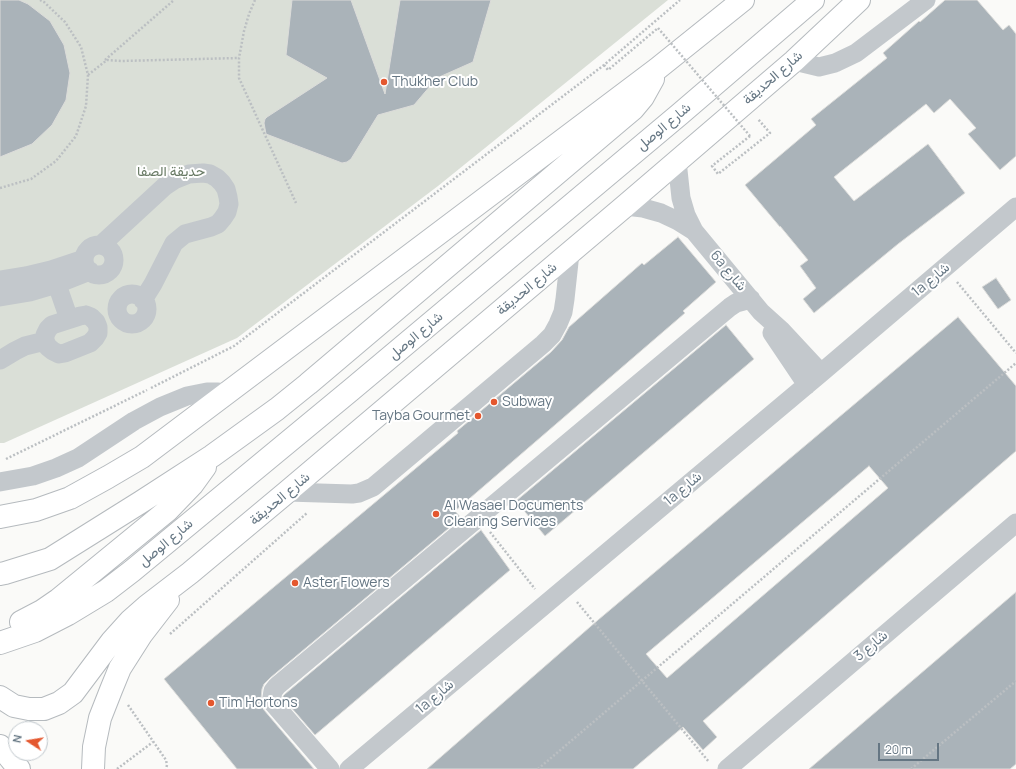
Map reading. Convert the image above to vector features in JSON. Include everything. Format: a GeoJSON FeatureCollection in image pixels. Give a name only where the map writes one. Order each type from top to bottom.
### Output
{"type":"FeatureCollection","features":[{"type":"Feature","properties":{"kind":"main road"},"geometry":{"type":"LineString","coordinates":[[0,517],[36,510],[70,498],[142,457],[658,69],[743,0]]}},
{"type":"Feature","properties":{"kind":"main road","name":"شارع الوصل"},"geometry":{"type":"LineString","coordinates":[[0,643],[35,631],[68,614],[106,591],[132,571],[351,390],[680,114],[813,0]]}},
{"type":"Feature","properties":{"kind":"main road","name":"شارع الحديقة"},"geometry":{"type":"LineString","coordinates":[[190,573],[625,206],[794,61],[859,0]]}},
{"type":"Feature","properties":{"kind":"main road"},"geometry":{"type":"LineString","coordinates":[[0,574],[50,559],[212,456],[277,409],[633,109],[643,97],[658,69]]}},
{"type":"Feature","properties":{"kind":"main road"},"geometry":{"type":"LineString","coordinates":[[0,635],[6,629],[42,611],[58,600],[168,510],[192,485],[212,456]]}},
{"type":"Feature","properties":{"kind":"main road"},"geometry":{"type":"LineString","coordinates":[[0,697],[14,706],[29,709],[44,708],[59,703],[73,693],[112,641],[130,621],[190,573]]}},
{"type":"Feature","properties":{"kind":"main road"},"geometry":{"type":"LineString","coordinates":[[93,769],[94,747],[100,718],[120,668],[141,635],[190,573]]}},
{"type":"Feature","properties":{"kind":"main road"},"geometry":{"type":"LineString","coordinates":[[0,746],[19,769]]}},
{"type":"Feature","properties":{"kind":"street"},"geometry":{"type":"LineString","coordinates":[[794,61],[819,67],[835,63],[856,54],[926,0]]}},
{"type":"Feature","properties":{"kind":"street","name":"6a شارع"},"geometry":{"type":"LineString","coordinates":[[677,161],[681,198],[686,215],[694,231],[756,306],[781,330],[814,379]]}},
{"type":"Feature","properties":{"kind":"street"},"geometry":{"type":"LineString","coordinates":[[101,245],[165,186],[174,180],[189,174],[203,173],[210,174],[222,183],[226,189],[228,197],[227,212],[223,218],[218,224],[185,234],[174,243],[143,300]]}},
{"type":"Feature","properties":{"kind":"street","name":"6a شارع"},"geometry":{"type":"LineString","coordinates":[[625,206],[643,208],[661,213],[694,231]]}},
{"type":"Feature","properties":{"kind":"street","name":"1a شارع"},"geometry":{"type":"LineString","coordinates":[[349,769],[547,604],[1016,207]]}},
{"type":"Feature","properties":{"kind":"street"},"geometry":{"type":"LineString","coordinates":[[0,280],[26,276],[54,277],[93,268],[110,270],[114,260],[113,255],[110,250],[101,245],[96,245],[88,250],[93,268],[123,298]]}},
{"type":"Feature","properties":{"kind":"street"},"geometry":{"type":"LineString","coordinates":[[287,492],[329,494],[359,493],[373,487],[543,344],[552,335],[563,312],[570,253]]}},
{"type":"Feature","properties":{"kind":"street"},"geometry":{"type":"LineString","coordinates":[[0,297],[30,292],[54,277]]}},
{"type":"Feature","properties":{"kind":"street"},"geometry":{"type":"LineString","coordinates":[[54,277],[69,319]]}},
{"type":"Feature","properties":{"kind":"street"},"geometry":{"type":"LineString","coordinates":[[128,295],[134,295],[139,296],[143,300],[146,305],[146,311],[141,321],[136,324],[130,324],[124,322],[120,318],[117,313],[117,307],[123,298],[128,295]]}},
{"type":"Feature","properties":{"kind":"street"},"geometry":{"type":"LineString","coordinates":[[330,769],[273,703],[273,691],[283,681],[730,307],[736,303],[756,306]]}},
{"type":"Feature","properties":{"kind":"street"},"geometry":{"type":"LineString","coordinates":[[86,315],[96,322],[98,333],[90,343],[59,354],[48,347],[45,335],[52,325],[69,319],[86,315]]}},
{"type":"Feature","properties":{"kind":"street"},"geometry":{"type":"LineString","coordinates":[[5,352],[46,341]]}},
{"type":"Feature","properties":{"kind":"street"},"geometry":{"type":"LineString","coordinates":[[0,482],[33,476],[78,458],[134,421],[160,407],[187,396],[207,392],[227,393]]}},
{"type":"Feature","properties":{"kind":"street","name":"شارع 3"},"geometry":{"type":"LineString","coordinates":[[727,769],[1016,523]]}},
{"type":"Feature","properties":{"kind":"path"},"geometry":{"type":"LineString","coordinates":[[0,188],[31,179],[56,161],[76,136],[86,106],[88,75],[81,47],[66,22],[40,0]]}},
{"type":"Feature","properties":{"kind":"path"},"geometry":{"type":"LineString","coordinates":[[88,75],[174,0]]}},
{"type":"Feature","properties":{"kind":"path"},"geometry":{"type":"LineString","coordinates":[[255,0],[244,31],[239,58],[239,78],[296,203]]}},
{"type":"Feature","properties":{"kind":"path"},"geometry":{"type":"LineString","coordinates":[[0,460],[6,460],[234,346],[604,65],[680,0]]}},
{"type":"Feature","properties":{"kind":"path"},"geometry":{"type":"LineString","coordinates":[[604,65],[608,70],[658,28],[750,136],[712,166],[718,174],[770,134]]}},
{"type":"Feature","properties":{"kind":"path"},"geometry":{"type":"LineString","coordinates":[[88,75],[107,60],[121,61],[239,58]]}},
{"type":"Feature","properties":{"kind":"path"},"geometry":{"type":"LineString","coordinates":[[945,268],[1016,353]]}},
{"type":"Feature","properties":{"kind":"path"},"geometry":{"type":"LineString","coordinates":[[538,769],[1016,363]]}},
{"type":"Feature","properties":{"kind":"path"},"geometry":{"type":"LineString","coordinates":[[165,639],[329,494]]}},
{"type":"Feature","properties":{"kind":"path"},"geometry":{"type":"LineString","coordinates":[[479,518],[547,604]]}},
{"type":"Feature","properties":{"kind":"path"},"geometry":{"type":"LineString","coordinates":[[565,588],[709,763]]}},
{"type":"Feature","properties":{"kind":"path"},"geometry":{"type":"LineString","coordinates":[[911,769],[1016,680]]}},
{"type":"Feature","properties":{"kind":"path"},"geometry":{"type":"LineString","coordinates":[[127,704],[166,760],[166,769]]}},
{"type":"Feature","properties":{"kind":"path"},"geometry":{"type":"LineString","coordinates":[[117,768],[153,742]]}},
{"type":"Feature","properties":{"kind":"green space","name":"حديقة الصفا"},"geometry":{"type":"Polygon","coordinates":[[[0,0],[668,0],[438,186],[237,338],[4,443],[0,443],[0,0]]]}},
{"type":"Feature","properties":{"kind":"building"},"geometry":{"type":"Polygon","coordinates":[[[0,0],[19,0],[28,4],[50,21],[64,45],[70,73],[66,100],[52,125],[32,144],[0,157],[0,0]]]}},
{"type":"Feature","properties":{"kind":"building","name":"Thukher Club"},"geometry":{"type":"Polygon","coordinates":[[[292,0],[351,0],[385,94],[400,0],[491,0],[473,62],[437,78],[414,105],[378,115],[351,159],[342,163],[266,134],[264,123],[267,117],[327,78],[286,55],[292,0]]]}},
{"type":"Feature","properties":{"kind":"building"},"geometry":{"type":"Polygon","coordinates":[[[945,0],[977,0],[1003,30],[1009,25],[1016,34],[1016,156],[1000,170],[968,134],[976,128],[950,99],[934,113],[926,104],[834,177],[854,201],[928,144],[965,193],[898,244],[814,313],[803,299],[816,288],[800,266],[808,260],[745,185],[816,125],[811,119],[887,58],[883,53],[945,0]]]}},
{"type":"Feature","properties":{"kind":"building"},"geometry":{"type":"Polygon","coordinates":[[[678,237],[716,282],[683,311],[685,313],[455,511],[461,518],[264,684],[261,699],[264,710],[314,769],[237,769],[164,679],[458,433],[457,431],[551,352],[562,340],[569,327],[642,263],[644,265],[678,237]]]}},
{"type":"Feature","properties":{"kind":"building"},"geometry":{"type":"Polygon","coordinates":[[[996,278],[1011,300],[998,309],[982,287],[996,278]]]}},
{"type":"Feature","properties":{"kind":"building"},"geometry":{"type":"Polygon","coordinates":[[[958,317],[1016,386],[1016,451],[703,721],[717,737],[703,750],[683,727],[633,769],[427,769],[598,620],[958,317]],[[869,466],[646,654],[667,678],[888,488],[869,466]]]}},
{"type":"Feature","properties":{"kind":"building"},"geometry":{"type":"Polygon","coordinates":[[[726,325],[754,359],[545,536],[516,501],[726,325]]]}},
{"type":"Feature","properties":{"kind":"building"},"geometry":{"type":"Polygon","coordinates":[[[481,530],[510,570],[315,735],[283,698],[283,696],[481,530]]]}},
{"type":"Feature","properties":{"kind":"building"},"geometry":{"type":"Polygon","coordinates":[[[1016,592],[1016,764],[1010,769],[809,769],[1016,592]]]}},
{"type":"Feature","properties":{"kind":"place","name":"Thukher Club"},"geometry":{"type":"Point","coordinates":[384,82]}},
{"type":"Feature","properties":{"kind":"place","name":"Subway"},"geometry":{"type":"Point","coordinates":[494,402]}},
{"type":"Feature","properties":{"kind":"place","name":"Tayba Gourmet"},"geometry":{"type":"Point","coordinates":[478,416]}},
{"type":"Feature","properties":{"kind":"place","name":"Al Wasael Documents Clearing Services"},"geometry":{"type":"Point","coordinates":[436,514]}},
{"type":"Feature","properties":{"kind":"place","name":"Aster Flowers"},"geometry":{"type":"Point","coordinates":[295,583]}},
{"type":"Feature","properties":{"kind":"place","name":"Tim Hortons"},"geometry":{"type":"Point","coordinates":[211,703]}}]}
